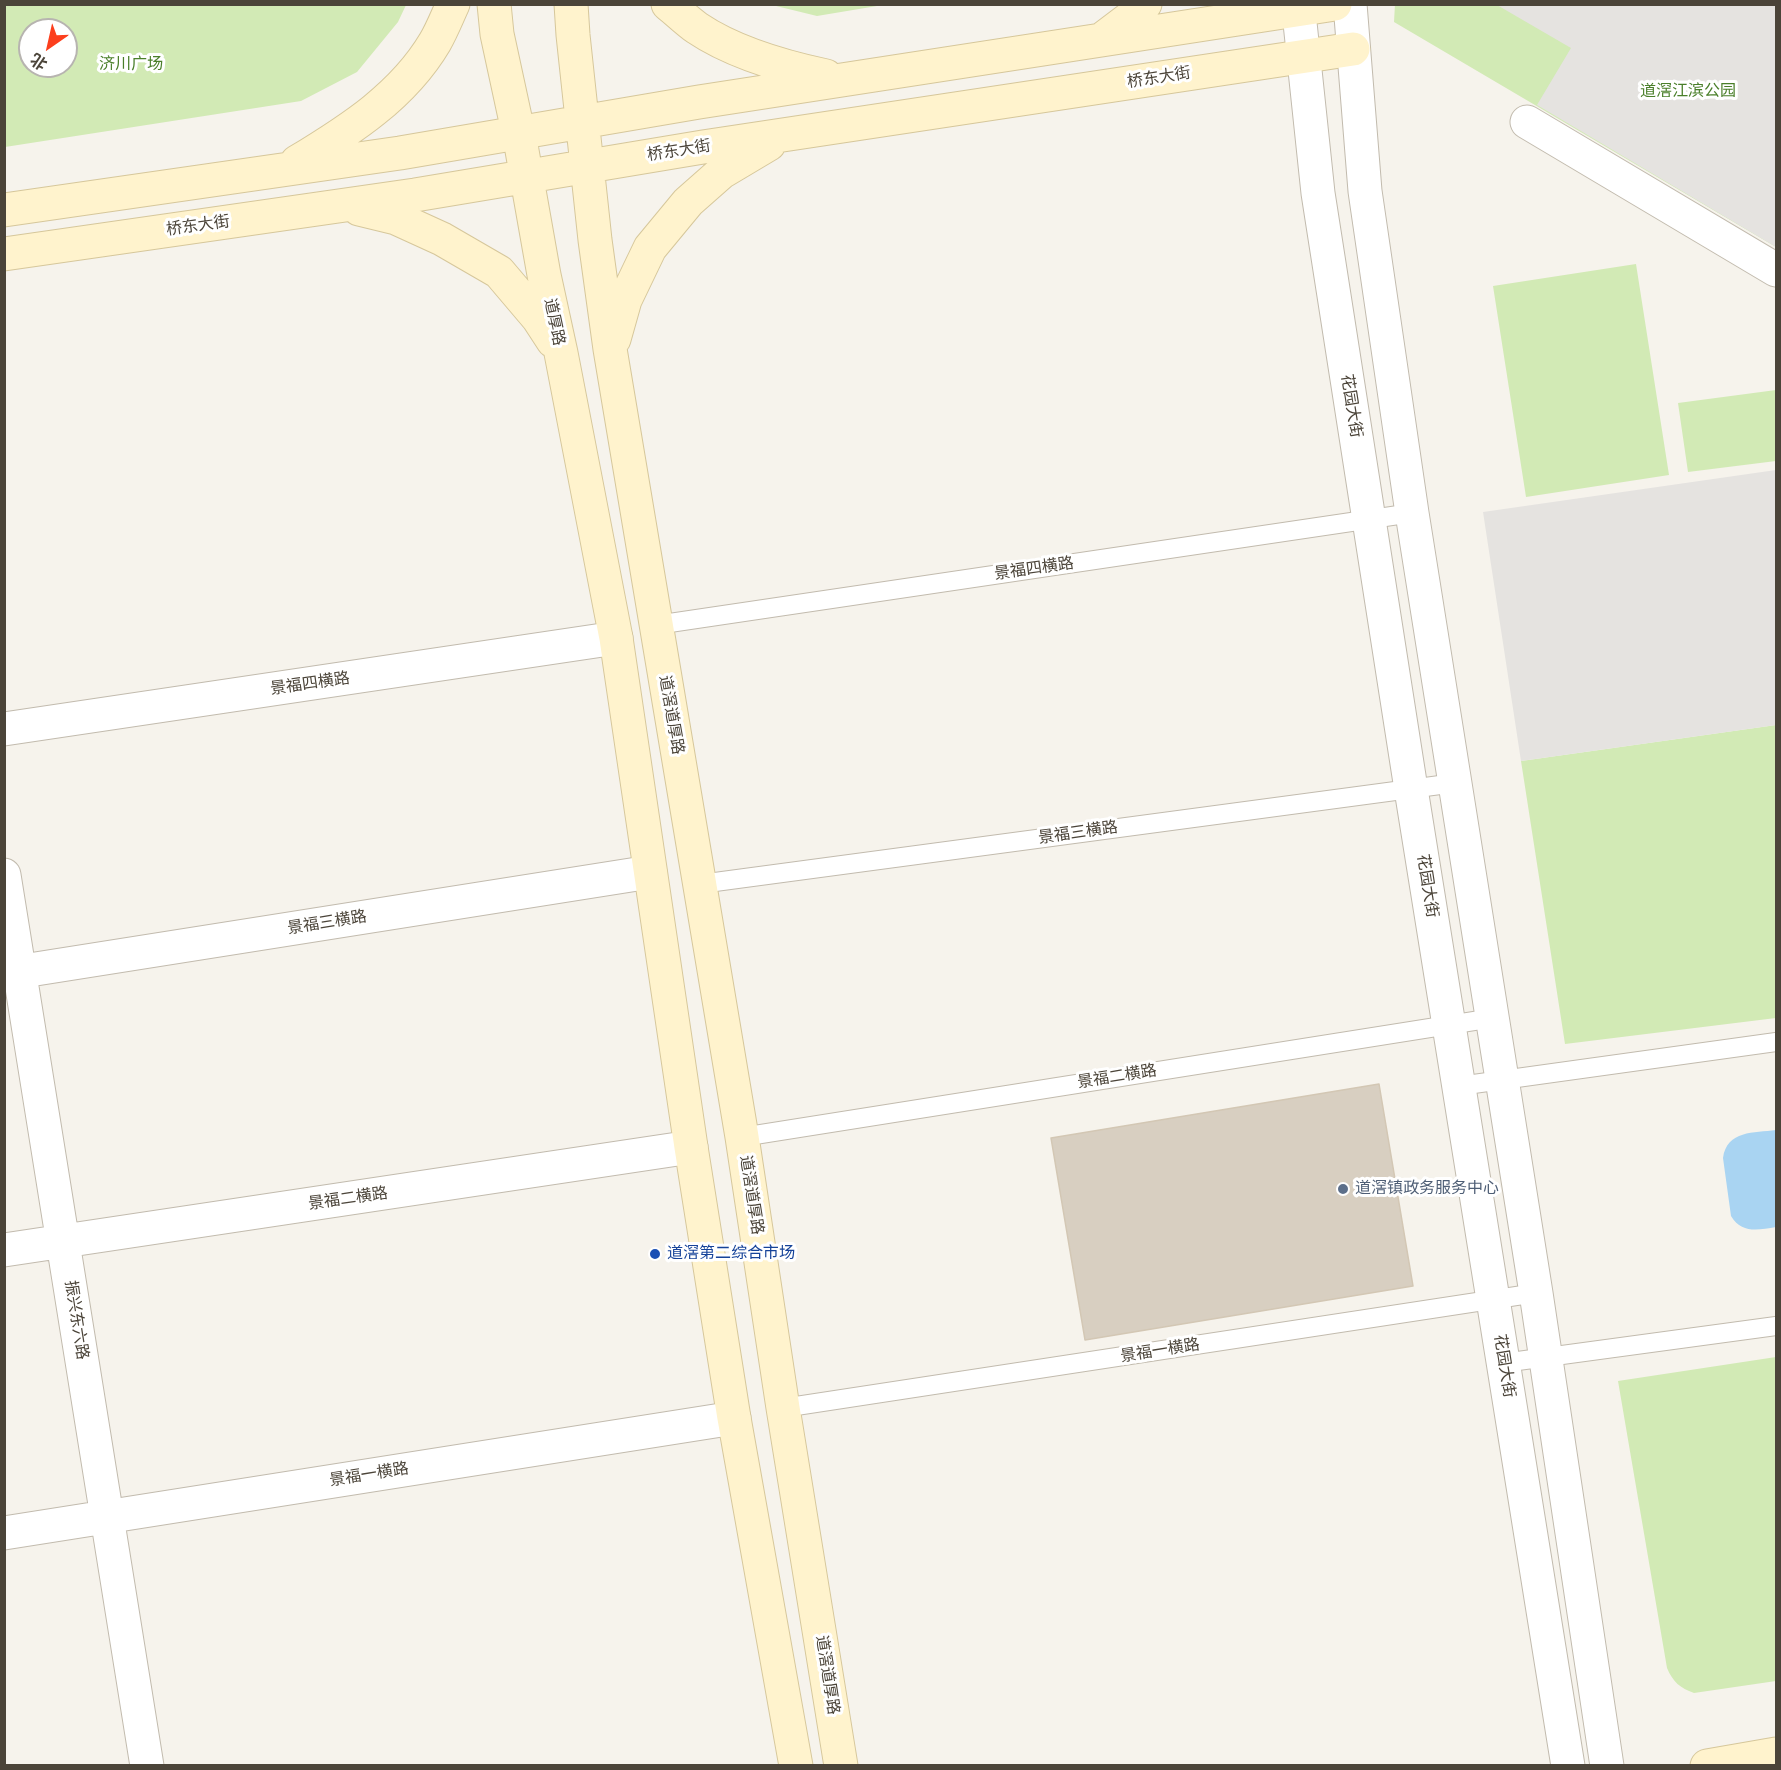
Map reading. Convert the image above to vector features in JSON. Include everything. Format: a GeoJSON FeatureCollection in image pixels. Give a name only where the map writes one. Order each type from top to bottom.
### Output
{"type":"FeatureCollection","features":[{"type":"Feature","properties":{"kind":"main road"},"geometry":{"type":"LineString","coordinates":[[283,170],[368,116],[402,86],[435,42],[453,4]]}},
{"type":"Feature","properties":{"kind":"main road","name":"道厚路"},"geometry":{"type":"LineString","coordinates":[[494,4],[497,34],[616,638]]}},
{"type":"Feature","properties":{"kind":"main road"},"geometry":{"type":"LineString","coordinates":[[571,4],[595,240],[610,349],[656,625]]}},
{"type":"Feature","properties":{"kind":"main road"},"geometry":{"type":"LineString","coordinates":[[668,4],[697,28],[732,46],[789,68],[843,80]]}},
{"type":"Feature","properties":{"kind":"main road"},"geometry":{"type":"LineString","coordinates":[[1100,40],[1138,12],[1145,4]]}},
{"type":"Feature","properties":{"kind":"main road"},"geometry":{"type":"LineString","coordinates":[[4,210],[283,170],[1299,7],[1335,4]]}},
{"type":"Feature","properties":{"kind":"main road","name":"桥东大街"},"geometry":{"type":"LineString","coordinates":[[4,254],[346,205],[783,135],[1353,49]]}},
{"type":"Feature","properties":{"kind":"main road"},"geometry":{"type":"LineString","coordinates":[[610,349],[625,300],[650,248],[688,202],[722,172],[783,135]]}},
{"type":"Feature","properties":{"kind":"main road"},"geometry":{"type":"LineString","coordinates":[[346,205],[396,218],[442,239],[499,272],[538,318],[561,353]]}},
{"type":"Feature","properties":{"kind":"main road","name":"道滘道厚路"},"geometry":{"type":"LineString","coordinates":[[656,625],[742,1137],[841,1766]]}},
{"type":"Feature","properties":{"kind":"main road"},"geometry":{"type":"LineString","coordinates":[[616,638],[691,1147],[734,1418],[796,1766]]}},
{"type":"Feature","properties":{"kind":"main road"},"geometry":{"type":"LineString","coordinates":[[1707,1766],[1776,1754]]}},
{"type":"Feature","properties":{"kind":"street"},"geometry":{"type":"LineString","coordinates":[[1350,4],[1365,191],[1412,513],[1546,1357],[1607,1766]]}},
{"type":"Feature","properties":{"kind":"street","name":"花园大街"},"geometry":{"type":"LineString","coordinates":[[1299,7],[1318,193],[1568,1766]]}},
{"type":"Feature","properties":{"kind":"street"},"geometry":{"type":"LineString","coordinates":[[1527,122],[1776,270]]}},
{"type":"Feature","properties":{"kind":"street","name":"景福四横路"},"geometry":{"type":"LineString","coordinates":[[4,729],[616,638]]}},
{"type":"Feature","properties":{"kind":"street","name":"景福三横路"},"geometry":{"type":"LineString","coordinates":[[12,973],[650,872]]}},
{"type":"Feature","properties":{"kind":"street","name":"振兴东六路"},"geometry":{"type":"LineString","coordinates":[[4,875],[12,973],[63,1241],[147,1766]]}},
{"type":"Feature","properties":{"kind":"street","name":"景福二横路"},"geometry":{"type":"LineString","coordinates":[[4,1250],[691,1147]]}},
{"type":"Feature","properties":{"kind":"street","name":"景福一横路"},"geometry":{"type":"LineString","coordinates":[[4,1533],[734,1418]]}},
{"type":"Feature","properties":{"kind":"lane","name":"景福四横路"},"geometry":{"type":"LineString","coordinates":[[656,625],[1412,513]]}},
{"type":"Feature","properties":{"kind":"lane","name":"景福三横路"},"geometry":{"type":"LineString","coordinates":[[700,884],[1455,783]]}},
{"type":"Feature","properties":{"kind":"lane","name":"景福二横路"},"geometry":{"type":"LineString","coordinates":[[742,1137],[1492,1018]]}},
{"type":"Feature","properties":{"kind":"lane"},"geometry":{"type":"LineString","coordinates":[[1459,1086],[1776,1042]]}},
{"type":"Feature","properties":{"kind":"lane","name":"景福一横路"},"geometry":{"type":"LineString","coordinates":[[783,1408],[1536,1293]]}},
{"type":"Feature","properties":{"kind":"lane"},"geometry":{"type":"LineString","coordinates":[[1503,1363],[1776,1326]]}},
{"type":"Feature","properties":{"kind":"green space","name":"济川广场"},"geometry":{"type":"Polygon","coordinates":[[[5,4],[406,4],[398,22],[357,72],[301,101],[5,147],[5,4]]]}},
{"type":"Feature","properties":{"kind":"green space","name":"道滘江滨公园"},"geometry":{"type":"Polygon","coordinates":[[[1395,4],[1776,5],[1776,247],[1394,22],[1395,4]]]}},
{"type":"Feature","properties":{"kind":"green space"},"geometry":{"type":"Polygon","coordinates":[[[772,5],[883,5],[817,16],[772,5]]]}},
{"type":"Feature","properties":{"kind":"green space"},"geometry":{"type":"Polygon","coordinates":[[[1636,264],[1669,475],[1526,497],[1493,286],[1636,264]]]}},
{"type":"Feature","properties":{"kind":"green space"},"geometry":{"type":"Polygon","coordinates":[[[1776,390],[1776,461],[1688,472],[1678,403],[1776,390]]]}},
{"type":"Feature","properties":{"kind":"green space"},"geometry":{"type":"Polygon","coordinates":[[[1776,725],[1776,1018],[1565,1044],[1521,761],[1776,725]]]}},
{"type":"Feature","properties":{"kind":"green space"},"geometry":{"type":"Polygon","coordinates":[[[1776,1357],[1776,1681],[1694,1693],[1678,1684],[1667,1668],[1618,1381],[1776,1357]]]}},
{"type":"Feature","properties":{"kind":"shaded area","name":"道滘江滨公园"},"geometry":{"type":"Polygon","coordinates":[[[1497,5],[1776,5],[1776,247],[1537,105],[1571,48],[1497,5]]]}},
{"type":"Feature","properties":{"kind":"shaded area"},"geometry":{"type":"Polygon","coordinates":[[[1776,470],[1776,725],[1521,761],[1483,512],[1776,470]]]}},
{"type":"Feature","properties":{"kind":"water"},"geometry":{"type":"Polygon","coordinates":[[[1776,1130],[1776,1227],[1757,1230],[1745,1228],[1735,1222],[1731,1216],[1723,1158],[1730,1142],[1736,1138],[1751,1133],[1776,1130]]]}},
{"type":"Feature","properties":{"kind":"building"},"geometry":{"type":"Polygon","coordinates":[[[1379,1084],[1413,1286],[1085,1340],[1051,1138],[1379,1084]]]}},
{"type":"Feature","properties":{"kind":"place","name":"道滘镇政务服务中心"},"geometry":{"type":"Point","coordinates":[1343,1189]}},
{"type":"Feature","properties":{"kind":"place","name":"道滘第二综合市场"},"geometry":{"type":"Point","coordinates":[655,1254]}}]}
